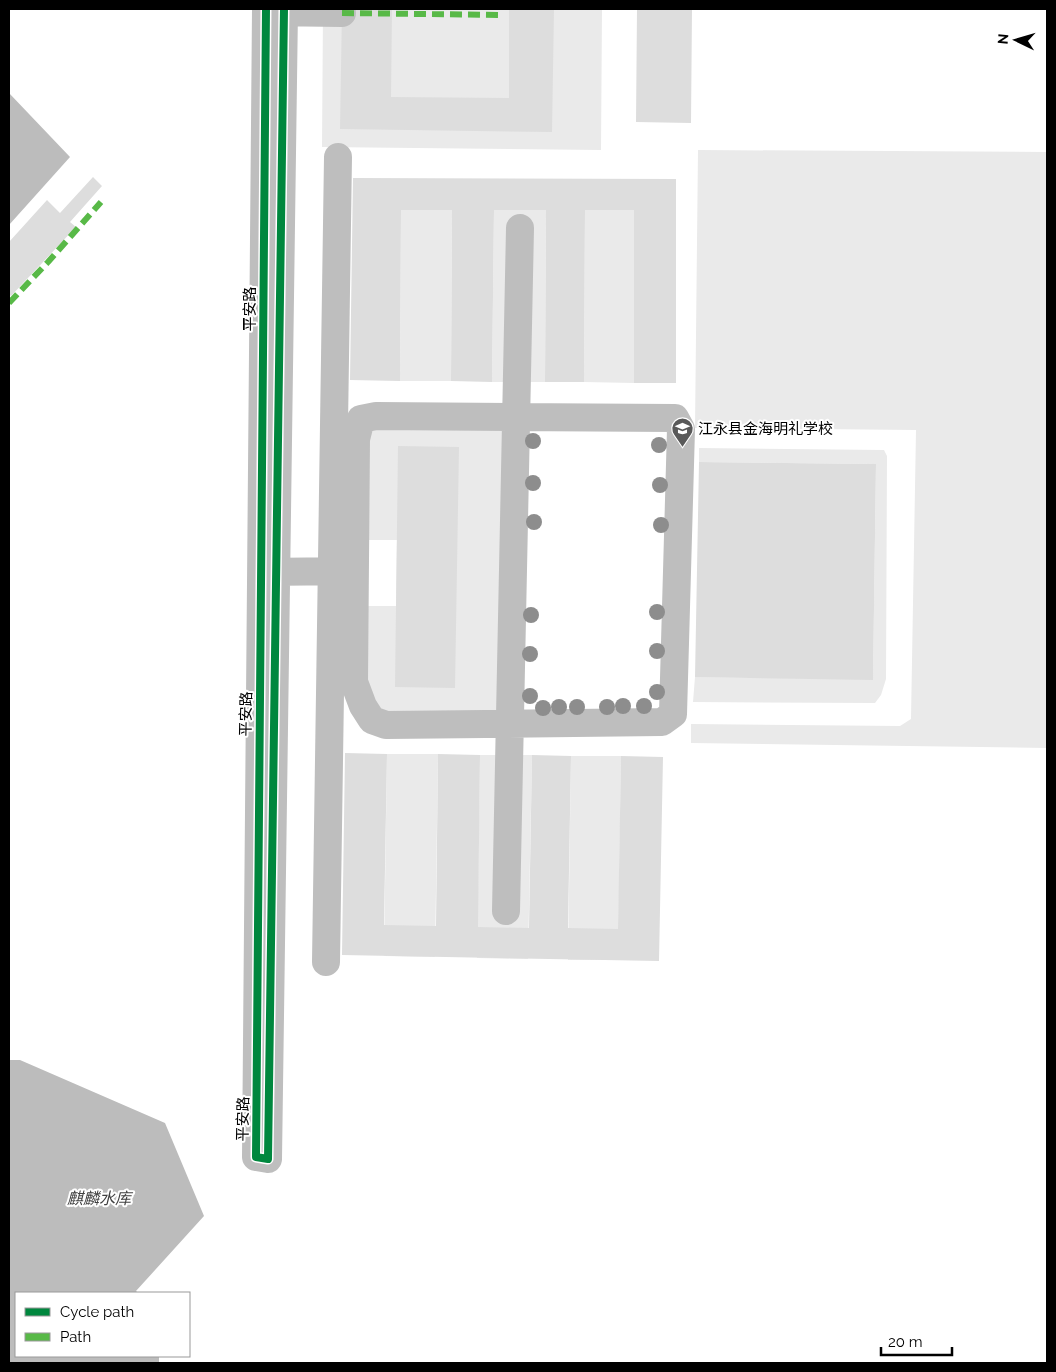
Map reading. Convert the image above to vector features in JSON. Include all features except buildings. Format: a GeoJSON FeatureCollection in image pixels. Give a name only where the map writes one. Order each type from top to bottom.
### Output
{"type":"FeatureCollection","features":[{"type":"Feature","properties":{"kind":"street"},"geometry":{"type":"LineString","coordinates":[[275,10],[342,14]]}},
{"type":"Feature","properties":{"kind":"street","name":"平安路"},"geometry":{"type":"LineString","coordinates":[[269,572],[256,1157],[268,1159],[269,572],[275,10]]}},
{"type":"Feature","properties":{"kind":"street"},"geometry":{"type":"LineString","coordinates":[[326,962],[343,571],[356,440],[361,419],[376,416],[662,417],[675,418],[681,429],[674,714],[662,722],[386,725],[372,720],[363,706],[354,682],[343,571],[338,157]]}},
{"type":"Feature","properties":{"kind":"street"},"geometry":{"type":"LineString","coordinates":[[506,911],[520,228]]}},
{"type":"Feature","properties":{"kind":"street"},"geometry":{"type":"LineString","coordinates":[[269,572],[343,571]]}},
{"type":"Feature","properties":{"kind":"shaded area"},"geometry":{"type":"Polygon","coordinates":[[[323,9],[602,9],[601,150],[322,147],[323,9]]]}},
{"type":"Feature","properties":{"kind":"shaded area"},"geometry":{"type":"Polygon","coordinates":[[[698,150],[1047,152],[1047,748],[691,743],[691,724],[900,726],[911,719],[916,430],[695,428],[698,150]]]}},
{"type":"Feature","properties":{"kind":"shaded area"},"geometry":{"type":"Polygon","coordinates":[[[401,210],[452,210],[451,381],[400,381],[401,210]]]}},
{"type":"Feature","properties":{"kind":"shaded area"},"geometry":{"type":"Polygon","coordinates":[[[494,210],[546,210],[545,382],[492,382],[494,210]]]}},
{"type":"Feature","properties":{"kind":"shaded area"},"geometry":{"type":"Polygon","coordinates":[[[585,210],[634,210],[634,383],[584,382],[585,210]]]}},
{"type":"Feature","properties":{"kind":"shaded area"},"geometry":{"type":"Polygon","coordinates":[[[516,416],[510,724],[372,720],[355,606],[396,606],[397,540],[355,540],[361,419],[516,416]]]}},
{"type":"Feature","properties":{"kind":"shaded area"},"geometry":{"type":"Polygon","coordinates":[[[699,448],[884,450],[887,456],[886,679],[881,695],[875,703],[693,702],[695,677],[873,679],[876,464],[699,462],[699,448]]]}},
{"type":"Feature","properties":{"kind":"shaded area"},"geometry":{"type":"Polygon","coordinates":[[[387,754],[438,754],[435,957],[384,956],[387,754]]]}},
{"type":"Feature","properties":{"kind":"shaded area"},"geometry":{"type":"Polygon","coordinates":[[[480,755],[532,755],[528,959],[477,958],[480,755]]]}},
{"type":"Feature","properties":{"kind":"shaded area"},"geometry":{"type":"Polygon","coordinates":[[[571,756],[621,756],[618,960],[568,960],[571,756]]]}},
{"type":"Feature","properties":{"kind":"water"},"geometry":{"type":"Polygon","coordinates":[[[9,93],[70,157],[9,225],[9,93]]]}},
{"type":"Feature","properties":{"kind":"water","name":"麒麟水库"},"geometry":{"type":"Polygon","coordinates":[[[9,1060],[20,1060],[165,1123],[204,1216],[137,1292],[15,1292],[15,1357],[159,1357],[159,1363],[9,1363],[9,1060]]]}},
{"type":"Feature","properties":{"kind":"marked path"},"geometry":{"type":"LineString","coordinates":[[342,13],[502,15]]}},
{"type":"Feature","properties":{"kind":"marked path"},"geometry":{"type":"LineString","coordinates":[[9,303],[101,202]]}},
{"type":"Feature","properties":{"kind":"cycle path"},"geometry":{"type":"LineString","coordinates":[[266,9],[256,1157],[268,1159],[284,9]]}},
{"type":"Feature","properties":{"kind":"place","name":"江永县金海明礼学校"},"geometry":{"type":"Point","coordinates":[682,448]}}]}
